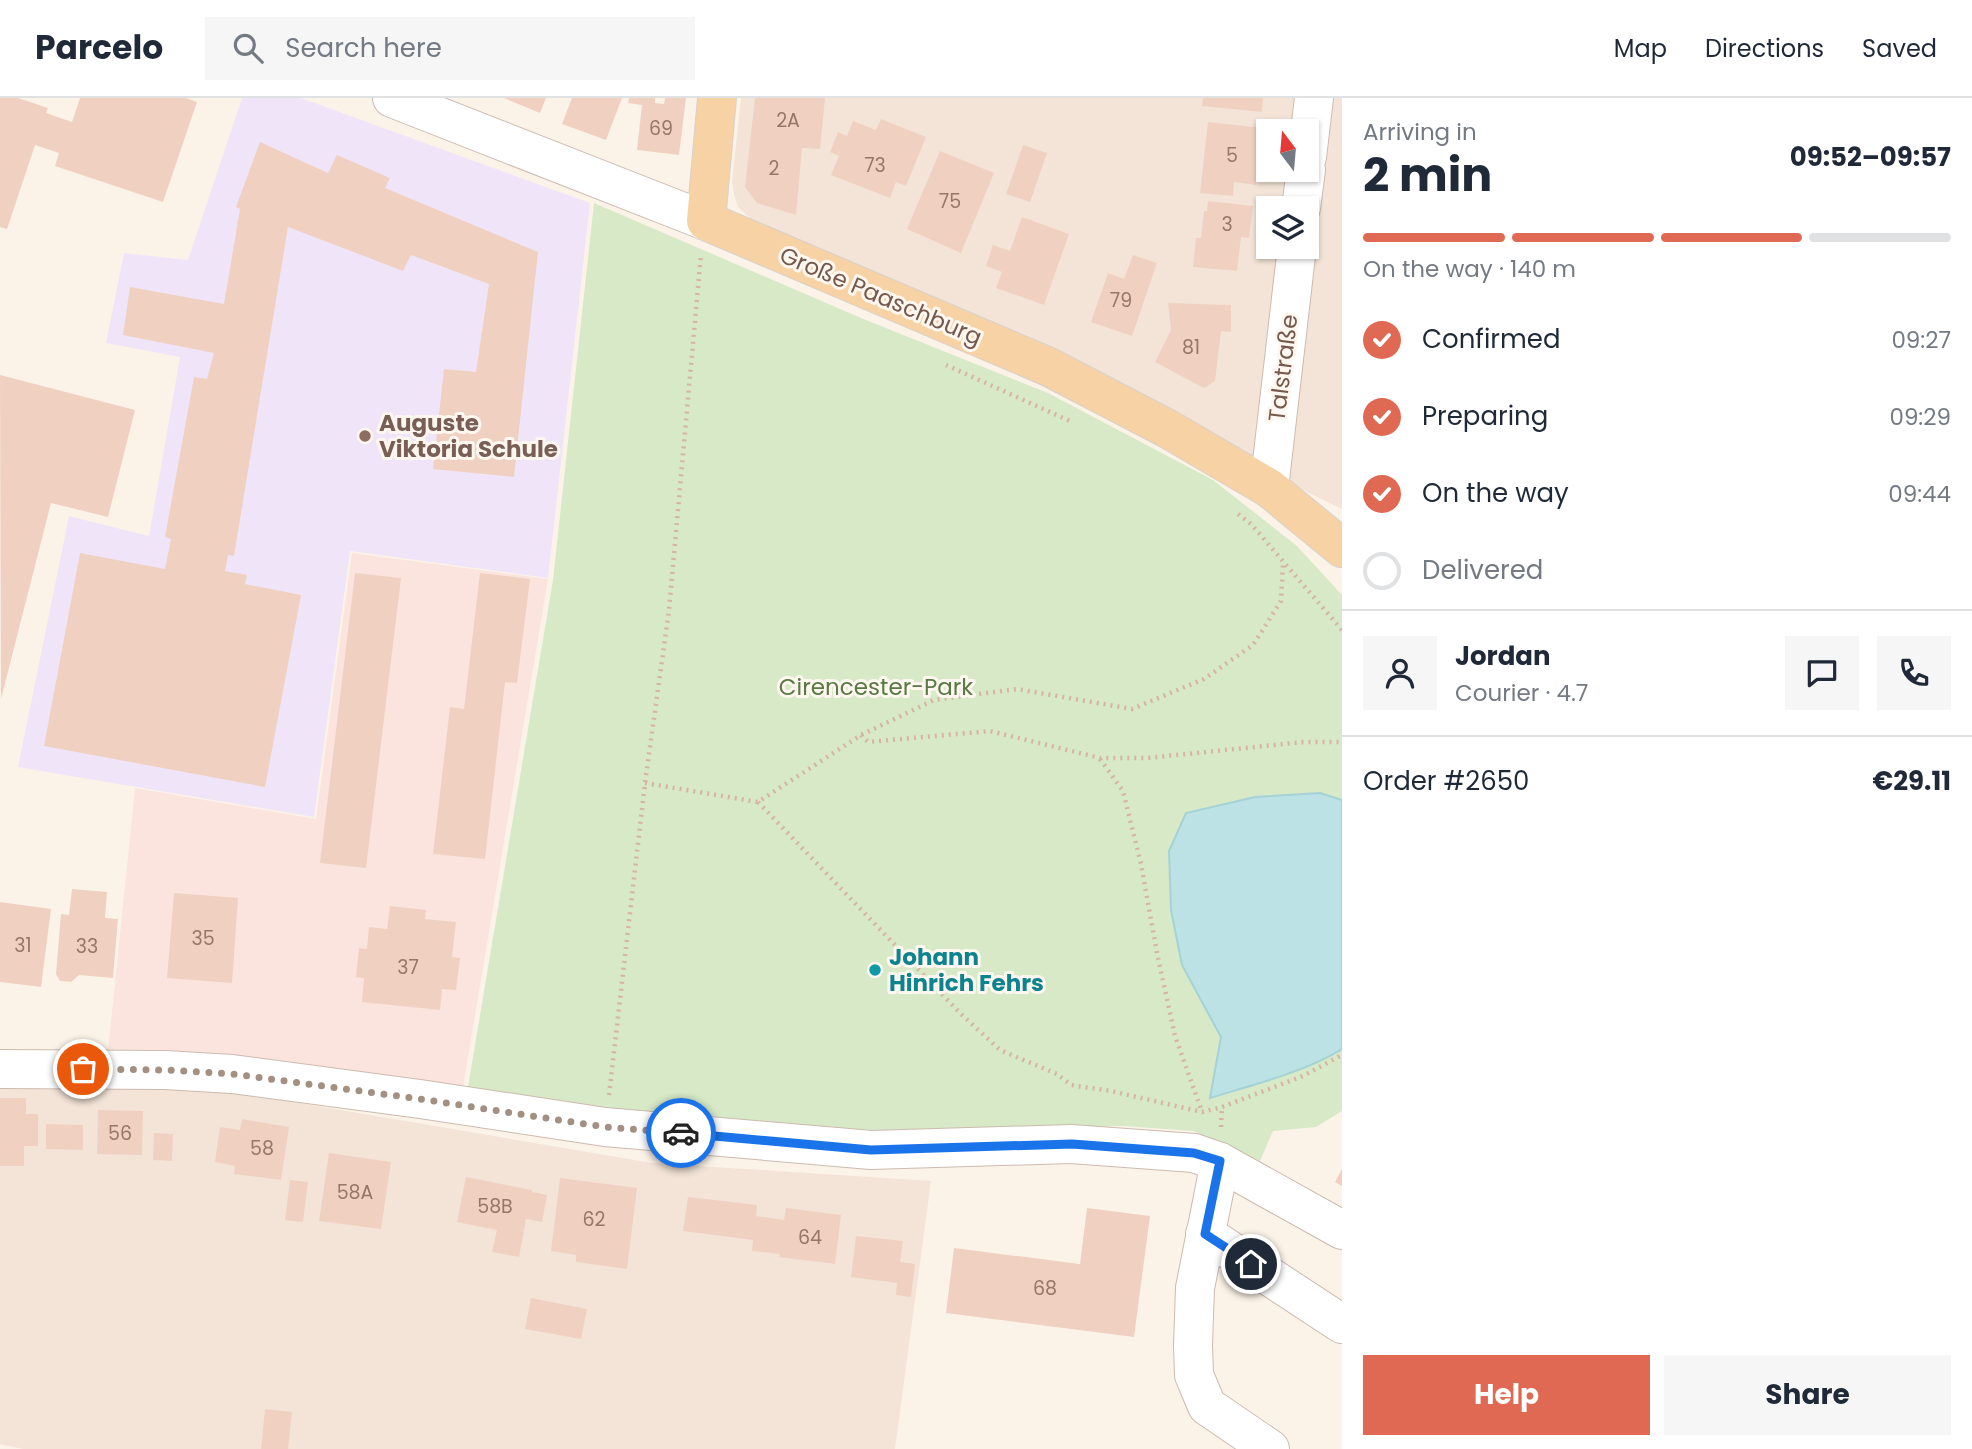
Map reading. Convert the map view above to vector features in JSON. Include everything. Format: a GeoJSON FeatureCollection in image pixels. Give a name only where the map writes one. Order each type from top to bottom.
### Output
{"type":"FeatureCollection","features":[{"type":"Feature","properties":{"kind":"main road"},"geometry":{"type":"LineString","coordinates":[[706,221],[717,98]]}},
{"type":"Feature","properties":{"kind":"main road","name":"Große Paaschburg"},"geometry":{"type":"LineString","coordinates":[[706,221],[1049,367],[1168,429],[1269,488],[1342,548]]}},
{"type":"Feature","properties":{"kind":"street","name":"Große Paaschburg"},"geometry":{"type":"LineString","coordinates":[[392,98],[706,221]]}},
{"type":"Feature","properties":{"kind":"street"},"geometry":{"type":"LineString","coordinates":[[1312,119],[1314,98]]}},
{"type":"Feature","properties":{"kind":"street","name":"Talstraße"},"geometry":{"type":"LineString","coordinates":[[1269,488],[1296,259]]}},
{"type":"Feature","properties":{"kind":"street"},"geometry":{"type":"LineString","coordinates":[[0,1069],[165,1070],[233,1074],[605,1127],[871,1150],[1072,1144],[1194,1153],[1220,1161],[1342,1230]]}},
{"type":"Feature","properties":{"kind":"street"},"geometry":{"type":"LineString","coordinates":[[1220,1161],[1195,1289],[1194,1375],[1207,1406],[1270,1449]]}},
{"type":"Feature","properties":{"kind":"street"},"geometry":{"type":"LineString","coordinates":[[1205,1234],[1342,1324]]}},
{"type":"Feature","properties":{"kind":"path"},"geometry":{"type":"LineString","coordinates":[[605,1127],[645,783],[669,610],[706,221]]}},
{"type":"Feature","properties":{"kind":"path"},"geometry":{"type":"LineString","coordinates":[[1230,508],[1251,524],[1342,630]]}},
{"type":"Feature","properties":{"kind":"path"},"geometry":{"type":"LineString","coordinates":[[758,802],[861,736],[934,700],[1017,689],[1132,709],[1204,679],[1253,645],[1281,601],[1283,563]]}},
{"type":"Feature","properties":{"kind":"path"},"geometry":{"type":"LineString","coordinates":[[861,736],[868,742],[990,732],[1100,758],[1147,758],[1303,742],[1342,742]]}},
{"type":"Feature","properties":{"kind":"path"},"geometry":{"type":"LineString","coordinates":[[1100,758],[1123,791],[1141,864],[1175,1036],[1202,1112]]}},
{"type":"Feature","properties":{"kind":"path"},"geometry":{"type":"LineString","coordinates":[[645,783],[758,802],[961,1014],[1000,1050],[1057,1073],[1072,1085],[1202,1112],[1303,1076],[1342,1055]]}},
{"type":"Feature","properties":{"kind":"shaded area","name":"Auguste Viktoria Schule"},"geometry":{"type":"Polygon","coordinates":[[[242,98],[301,98],[590,203],[548,578],[350,551],[314,817],[18,767],[69,516],[149,536],[180,357],[106,343],[124,253],[188,260],[242,98]]]}},
{"type":"Feature","properties":{"kind":"shaded area"},"geometry":{"type":"Polygon","coordinates":[[[741,98],[1342,98],[1342,509],[1309,493],[1190,422],[752,220],[738,207],[732,181],[741,98]]]}},
{"type":"Feature","properties":{"kind":"shaded area"},"geometry":{"type":"Polygon","coordinates":[[[352,553],[548,579],[462,1093],[108,1051],[135,788],[316,819],[352,553]]]}},
{"type":"Feature","properties":{"kind":"shaded area"},"geometry":{"type":"Polygon","coordinates":[[[0,1080],[59,1081],[246,1094],[652,1163],[931,1181],[895,1449],[23,1449],[0,1444],[0,1080]]]}},
{"type":"Feature","properties":{"kind":"green space","name":"Cirencester-Park"},"geometry":{"type":"Polygon","coordinates":[[[594,203],[861,318],[1048,393],[1213,480],[1297,546],[1342,595],[1342,800],[1320,793],[1182,965],[1221,1037],[1210,1097],[1295,1071],[1342,1049],[1342,1111],[1316,1127],[1273,1131],[1260,1161],[1193,1131],[1123,1126],[845,1133],[709,1122],[467,1093],[553,580],[594,203]]]}},
{"type":"Feature","properties":{"kind":"water"},"geometry":{"type":"Polygon","coordinates":[[[1320,793],[1342,800],[1342,1049],[1295,1071],[1210,1098],[1221,1037],[1182,965],[1171,910],[1169,851],[1186,813],[1255,797],[1320,793]]]}},
{"type":"Feature","properties":{"kind":"building"},"geometry":{"type":"Polygon","coordinates":[[[0,98],[18,98],[48,108],[46,113],[72,122],[80,98],[186,98],[197,102],[163,202],[55,166],[59,153],[35,145],[7,229],[0,227],[0,98]]]}},
{"type":"Feature","properties":{"kind":"building"},"geometry":{"type":"Polygon","coordinates":[[[504,98],[546,98],[540,113],[504,98]]]}},
{"type":"Feature","properties":{"kind":"building"},"geometry":{"type":"Polygon","coordinates":[[[572,98],[622,98],[606,140],[562,124],[572,98]]]}},
{"type":"Feature","properties":{"kind":"building"},"geometry":{"type":"Polygon","coordinates":[[[629,98],[655,98],[655,103],[664,104],[665,98],[686,98],[679,155],[637,150],[642,105],[628,103],[629,98]]]}},
{"type":"Feature","properties":{"kind":"building"},"geometry":{"type":"Polygon","coordinates":[[[755,98],[825,98],[820,149],[802,148],[796,215],[757,203],[745,187],[755,98]]]}},
{"type":"Feature","properties":{"kind":"building"},"geometry":{"type":"Polygon","coordinates":[[[1203,98],[1263,98],[1262,112],[1202,106],[1203,98]]]}},
{"type":"Feature","properties":{"kind":"building"},"geometry":{"type":"Polygon","coordinates":[[[881,119],[926,137],[906,186],[896,182],[890,198],[831,175],[839,156],[830,152],[838,132],[847,136],[853,121],[876,130],[881,119]]]}},
{"type":"Feature","properties":{"kind":"building"},"geometry":{"type":"Polygon","coordinates":[[[1208,122],[1256,127],[1256,185],[1234,182],[1233,196],[1200,193],[1208,122]]]}},
{"type":"Feature","properties":{"kind":"building"},"geometry":{"type":"Polygon","coordinates":[[[260,142],[328,173],[337,155],[390,178],[385,188],[538,252],[514,477],[433,469],[444,369],[476,372],[489,284],[411,255],[403,271],[288,227],[234,556],[228,555],[225,571],[247,575],[245,584],[301,595],[265,787],[44,746],[80,553],[165,569],[171,539],[165,537],[194,377],[207,379],[214,353],[123,335],[130,287],[224,304],[240,209],[236,207],[260,142]]]}},
{"type":"Feature","properties":{"kind":"building"},"geometry":{"type":"Polygon","coordinates":[[[1023,145],[1047,153],[1030,202],[1006,194],[1023,145]]]}},
{"type":"Feature","properties":{"kind":"building"},"geometry":{"type":"Polygon","coordinates":[[[940,151],[994,173],[961,253],[907,229],[940,151]]]}},
{"type":"Feature","properties":{"kind":"building"},"geometry":{"type":"Polygon","coordinates":[[[1208,201],[1253,206],[1249,238],[1241,237],[1237,271],[1193,267],[1196,238],[1201,238],[1208,201]]]}},
{"type":"Feature","properties":{"kind":"building"},"geometry":{"type":"Polygon","coordinates":[[[1022,217],[1069,234],[1044,305],[996,288],[1002,272],[986,266],[993,245],[1010,251],[1022,217]]]}},
{"type":"Feature","properties":{"kind":"building"},"geometry":{"type":"Polygon","coordinates":[[[1133,255],[1157,263],[1132,336],[1091,322],[1108,273],[1124,279],[1133,255]]]}},
{"type":"Feature","properties":{"kind":"building"},"geometry":{"type":"Polygon","coordinates":[[[1168,303],[1231,305],[1231,332],[1221,331],[1215,381],[1204,388],[1155,362],[1171,330],[1168,303]]]}},
{"type":"Feature","properties":{"kind":"building"},"geometry":{"type":"Polygon","coordinates":[[[0,375],[135,410],[108,517],[51,503],[1,699],[0,375]]]}},
{"type":"Feature","properties":{"kind":"building"},"geometry":{"type":"Polygon","coordinates":[[[355,573],[401,578],[366,868],[320,863],[355,573]]]}},
{"type":"Feature","properties":{"kind":"building"},"geometry":{"type":"Polygon","coordinates":[[[480,573],[530,579],[517,683],[505,682],[485,859],[433,854],[450,707],[464,709],[480,573]]]}},
{"type":"Feature","properties":{"kind":"building"},"geometry":{"type":"Polygon","coordinates":[[[72,889],[107,892],[105,918],[118,919],[113,978],[79,975],[71,982],[60,981],[56,974],[61,914],[69,915],[72,889]]]}},
{"type":"Feature","properties":{"kind":"building"},"geometry":{"type":"Polygon","coordinates":[[[174,893],[238,898],[232,983],[167,978],[174,893]]]}},
{"type":"Feature","properties":{"kind":"building"},"geometry":{"type":"Polygon","coordinates":[[[0,902],[51,909],[41,987],[0,982],[0,902]]]}},
{"type":"Feature","properties":{"kind":"building"},"geometry":{"type":"Polygon","coordinates":[[[390,906],[426,910],[425,919],[456,922],[452,957],[460,958],[456,990],[442,989],[440,1010],[362,1002],[364,978],[356,977],[359,948],[367,949],[369,927],[387,929],[390,906]]]}},
{"type":"Feature","properties":{"kind":"building"},"geometry":{"type":"Polygon","coordinates":[[[0,1098],[26,1098],[26,1114],[38,1114],[38,1146],[24,1146],[24,1166],[0,1166],[0,1098]]]}},
{"type":"Feature","properties":{"kind":"building"},"geometry":{"type":"Polygon","coordinates":[[[98,1110],[143,1111],[142,1155],[97,1154],[98,1110]]]}},
{"type":"Feature","properties":{"kind":"building"},"geometry":{"type":"Polygon","coordinates":[[[242,1119],[289,1127],[281,1180],[234,1174],[235,1166],[215,1162],[220,1127],[240,1130],[242,1119]]]}},
{"type":"Feature","properties":{"kind":"building"},"geometry":{"type":"Polygon","coordinates":[[[46,1124],[83,1125],[83,1150],[46,1149],[46,1124]]]}},
{"type":"Feature","properties":{"kind":"building"},"geometry":{"type":"Polygon","coordinates":[[[154,1133],[173,1134],[172,1161],[153,1160],[154,1133]]]}},
{"type":"Feature","properties":{"kind":"building"},"geometry":{"type":"Polygon","coordinates":[[[329,1153],[391,1162],[381,1229],[319,1221],[329,1153]]]}},
{"type":"Feature","properties":{"kind":"building"},"geometry":{"type":"Polygon","coordinates":[[[1342,1169],[1342,1186],[1335,1182],[1342,1169]]]}},
{"type":"Feature","properties":{"kind":"building"},"geometry":{"type":"Polygon","coordinates":[[[466,1177],[547,1195],[542,1222],[526,1219],[519,1257],[492,1252],[497,1230],[457,1222],[466,1177]]]}},
{"type":"Feature","properties":{"kind":"building"},"geometry":{"type":"Polygon","coordinates":[[[560,1178],[637,1188],[627,1269],[576,1262],[576,1255],[551,1251],[560,1178]]]}},
{"type":"Feature","properties":{"kind":"building"},"geometry":{"type":"Polygon","coordinates":[[[290,1180],[308,1182],[303,1222],[285,1220],[290,1180]]]}},
{"type":"Feature","properties":{"kind":"building"},"geometry":{"type":"Polygon","coordinates":[[[688,1197],[757,1205],[756,1216],[784,1220],[786,1208],[841,1215],[835,1264],[752,1251],[753,1240],[683,1231],[688,1197]]]}},
{"type":"Feature","properties":{"kind":"building"},"geometry":{"type":"Polygon","coordinates":[[[1087,1208],[1150,1216],[1134,1337],[946,1313],[954,1248],[1080,1264],[1087,1208]]]}},
{"type":"Feature","properties":{"kind":"building"},"geometry":{"type":"Polygon","coordinates":[[[856,1236],[903,1241],[900,1262],[915,1264],[911,1297],[896,1295],[897,1283],[851,1277],[856,1236]]]}},
{"type":"Feature","properties":{"kind":"building"},"geometry":{"type":"Polygon","coordinates":[[[531,1298],[587,1309],[581,1339],[525,1329],[531,1298]]]}},
{"type":"Feature","properties":{"kind":"building"},"geometry":{"type":"Polygon","coordinates":[[[265,1409],[292,1412],[288,1449],[261,1449],[265,1409]]]}},
{"type":"Feature","properties":{"kind":"way so far"},"geometry":{"type":"LineString","coordinates":[[83,1069],[233,1074],[605,1127],[681,1133]]}},
{"type":"Feature","properties":{"kind":"place","name":"Auguste Viktoria Schule"},"geometry":{"type":"Point","coordinates":[365,436]}},
{"type":"Feature","properties":{"kind":"place","name":"Johann Hinrich Fehrs"},"geometry":{"type":"Point","coordinates":[875,970]}},
{"type":"Feature","properties":{"kind":"route"},"geometry":{"type":"LineString","coordinates":[[681,1133],[871,1150],[1072,1144],[1194,1153],[1220,1161],[1205,1234],[1251,1264]]}}]}
